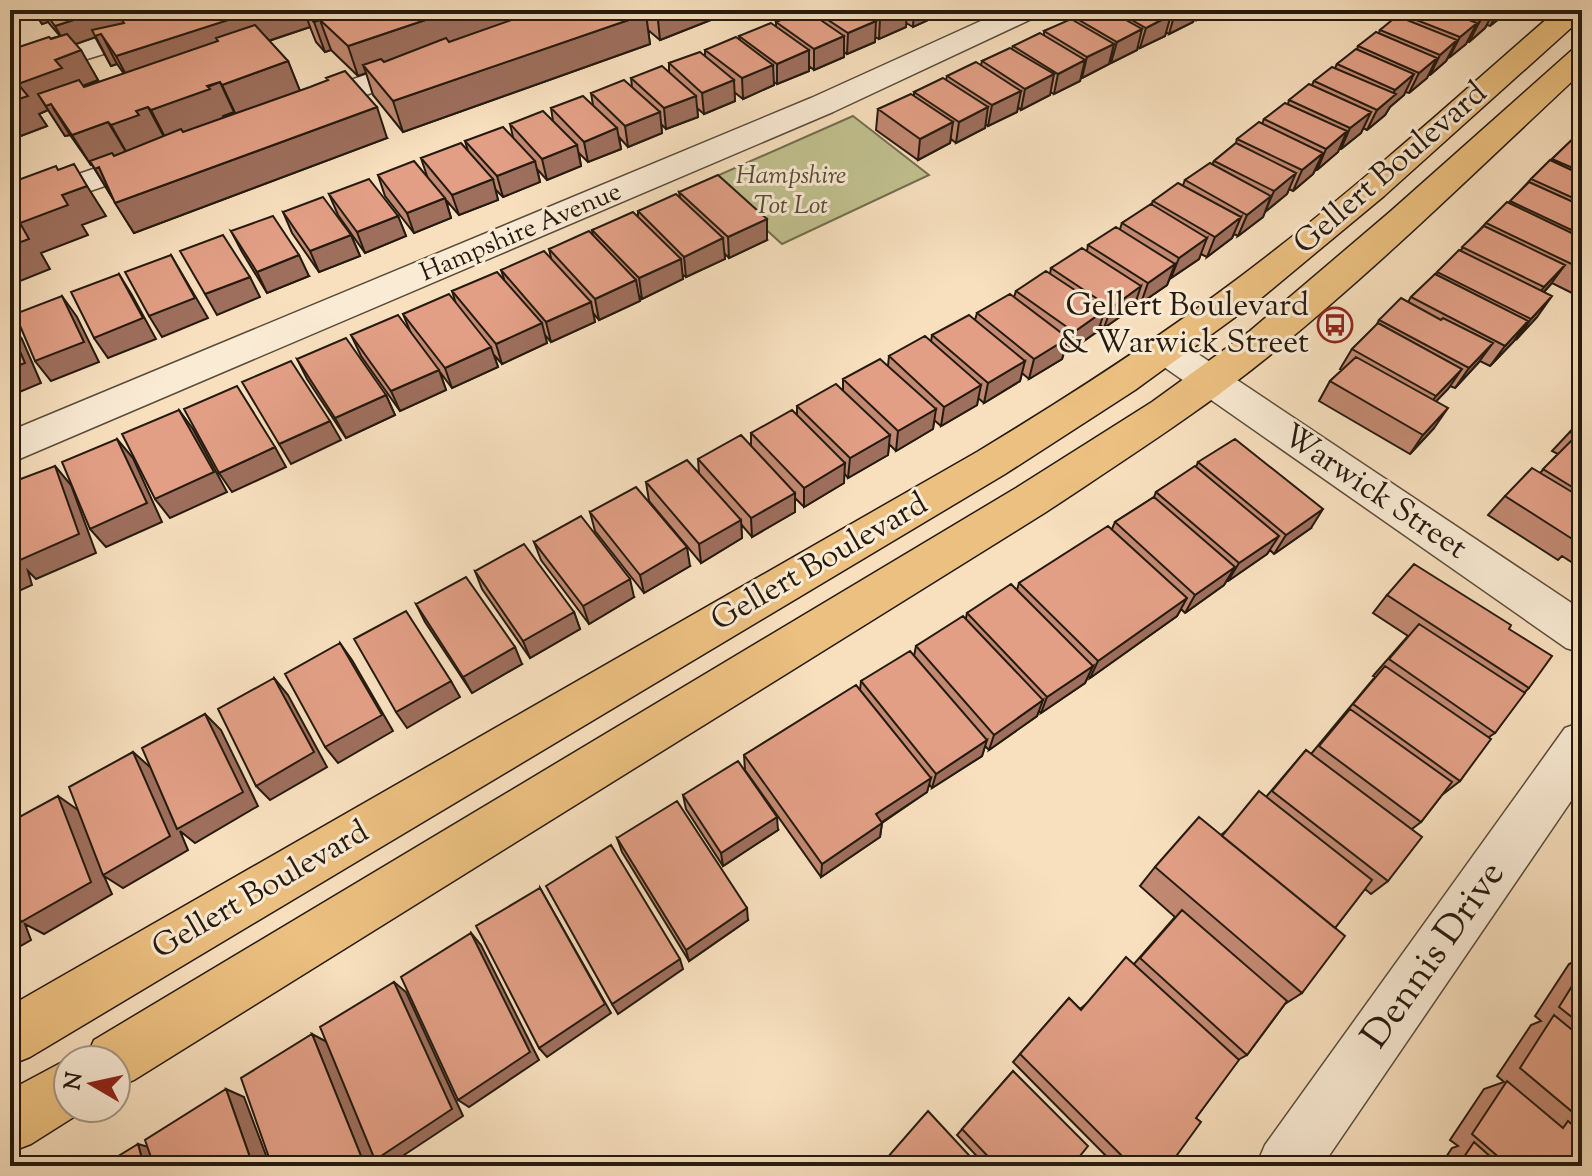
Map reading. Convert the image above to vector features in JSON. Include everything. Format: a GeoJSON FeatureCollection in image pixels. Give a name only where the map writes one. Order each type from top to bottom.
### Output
{"type":"FeatureCollection","features":[{"type":"Feature","properties":{"kind":"main road","name":"Gellert Boulevard"},"geometry":{"type":"LineString","coordinates":[[10,1037],[991,463],[1167,351],[1312,238],[1574,10]]}},
{"type":"Feature","properties":{"kind":"main road","name":"Gellert Boulevard"},"geometry":{"type":"LineString","coordinates":[[132,1049],[1031,500],[1209,382],[1357,261],[1582,56]]}},
{"type":"Feature","properties":{"kind":"main road"},"geometry":{"type":"LineString","coordinates":[[10,1123],[52,1098]]}},
{"type":"Feature","properties":{"kind":"street"},"geometry":{"type":"LineString","coordinates":[[51,61],[218,10]]}},
{"type":"Feature","properties":{"kind":"street","name":"Hampshire Avenue"},"geometry":{"type":"LineString","coordinates":[[10,448],[808,111],[1028,10]]}},
{"type":"Feature","properties":{"kind":"street"},"geometry":{"type":"LineString","coordinates":[[281,114],[459,52]]}},
{"type":"Feature","properties":{"kind":"street"},"geometry":{"type":"LineString","coordinates":[[52,194],[181,149]]}},
{"type":"Feature","properties":{"kind":"street","name":"Warwick Street"},"geometry":{"type":"LineString","coordinates":[[1167,351],[1582,634]]}},
{"type":"Feature","properties":{"kind":"street","name":"Dennis Drive"},"geometry":{"type":"LineString","coordinates":[[1286,1166],[1582,744]]}},
{"type":"Feature","properties":{"kind":"green space","name":"Hampshire Tot Lot"},"geometry":{"type":"Polygon","coordinates":[[[853,116],[929,175],[782,244],[710,179],[853,116]]]}},
{"type":"Feature","properties":{"kind":"building"},"geometry":{"type":"Polygon","coordinates":[[[43,10],[104,10],[55,26],[43,10]]]}},
{"type":"Feature","properties":{"kind":"building"},"geometry":{"type":"Polygon","coordinates":[[[150,10],[259,10],[116,56],[101,34],[95,36],[92,30],[124,23],[122,20],[150,10]]]}},
{"type":"Feature","properties":{"kind":"building"},"geometry":{"type":"Polygon","coordinates":[[[455,10],[348,46],[320,20],[314,22],[305,12],[455,10]]]}},
{"type":"Feature","properties":{"kind":"building"},"geometry":{"type":"Polygon","coordinates":[[[540,10],[642,10],[646,14],[393,101],[363,65],[381,59],[384,62],[446,38],[449,42],[540,10]]]}},
{"type":"Feature","properties":{"kind":"building"},"geometry":{"type":"Polygon","coordinates":[[[806,10],[844,36],[814,49],[776,22],[806,10]]]}},
{"type":"Feature","properties":{"kind":"building"},"geometry":{"type":"Polygon","coordinates":[[[813,10],[859,10],[876,21],[848,33],[813,10]]]}},
{"type":"Feature","properties":{"kind":"building"},"geometry":{"type":"Polygon","coordinates":[[[867,10],[900,10],[880,18],[867,10]]]}},
{"type":"Feature","properties":{"kind":"building"},"geometry":{"type":"Polygon","coordinates":[[[1089,10],[1108,10],[1142,29],[1117,42],[1074,17],[1089,10]]]}},
{"type":"Feature","properties":{"kind":"building"},"geometry":{"type":"Polygon","coordinates":[[[1114,10],[1161,10],[1171,15],[1146,28],[1114,10]]]}},
{"type":"Feature","properties":{"kind":"building"},"geometry":{"type":"Polygon","coordinates":[[[1406,10],[1443,10],[1477,23],[1460,37],[1401,14],[1406,10]]]}},
{"type":"Feature","properties":{"kind":"building"},"geometry":{"type":"Polygon","coordinates":[[[1452,10],[1493,10],[1480,21],[1452,10]]]}},
{"type":"Feature","properties":{"kind":"building"},"geometry":{"type":"Polygon","coordinates":[[[1397,16],[1457,40],[1440,55],[1380,30],[1397,16]]]}},
{"type":"Feature","properties":{"kind":"building"},"geometry":{"type":"Polygon","coordinates":[[[1071,19],[1114,44],[1087,57],[1044,31],[1071,19]]]}},
{"type":"Feature","properties":{"kind":"building"},"geometry":{"type":"Polygon","coordinates":[[[771,23],[809,50],[777,64],[739,36],[771,23]]]}},
{"type":"Feature","properties":{"kind":"building"},"geometry":{"type":"Polygon","coordinates":[[[255,25],[288,61],[222,85],[220,82],[207,86],[210,89],[151,110],[148,107],[136,111],[139,115],[111,125],[108,122],[72,135],[51,104],[46,106],[38,94],[79,80],[84,87],[218,41],[216,38],[255,25]]]}},
{"type":"Feature","properties":{"kind":"building"},"geometry":{"type":"Polygon","coordinates":[[[1376,32],[1437,58],[1419,73],[1358,46],[1376,32]]]}},
{"type":"Feature","properties":{"kind":"building"},"geometry":{"type":"Polygon","coordinates":[[[1040,33],[1085,60],[1058,74],[1013,46],[1040,33]]]}},
{"type":"Feature","properties":{"kind":"building"},"geometry":{"type":"Polygon","coordinates":[[[67,34],[81,50],[55,60],[62,68],[18,84],[28,96],[10,102],[10,50],[67,34]]]}},
{"type":"Feature","properties":{"kind":"building"},"geometry":{"type":"Polygon","coordinates":[[[736,37],[773,65],[742,78],[705,50],[736,37]]]}},
{"type":"Feature","properties":{"kind":"building"},"geometry":{"type":"Polygon","coordinates":[[[1010,48],[1054,74],[1025,89],[982,61],[1010,48]]]}},
{"type":"Feature","properties":{"kind":"building"},"geometry":{"type":"Polygon","coordinates":[[[1356,49],[1414,74],[1395,90],[1337,64],[1356,49]]]}},
{"type":"Feature","properties":{"kind":"building"},"geometry":{"type":"Polygon","coordinates":[[[700,52],[734,80],[702,93],[669,63],[700,52]]]}},
{"type":"Feature","properties":{"kind":"building"},"geometry":{"type":"Polygon","coordinates":[[[976,62],[1021,91],[992,105],[947,76],[976,62]]]}},
{"type":"Feature","properties":{"kind":"building"},"geometry":{"type":"Polygon","coordinates":[[[662,66],[696,96],[664,108],[631,78],[662,66]]]}},
{"type":"Feature","properties":{"kind":"building"},"geometry":{"type":"Polygon","coordinates":[[[1332,67],[1396,94],[1377,110],[1314,81],[1332,67]]]}},
{"type":"Feature","properties":{"kind":"building"},"geometry":{"type":"Polygon","coordinates":[[[345,71],[377,107],[115,203],[99,167],[95,169],[90,161],[112,153],[114,156],[181,129],[183,132],[310,87],[345,71]]]}},
{"type":"Feature","properties":{"kind":"building"},"geometry":{"type":"Polygon","coordinates":[[[943,78],[988,107],[959,122],[914,92],[943,78]]]}},
{"type":"Feature","properties":{"kind":"building"},"geometry":{"type":"Polygon","coordinates":[[[624,80],[660,112],[625,126],[591,93],[624,80]]]}},
{"type":"Feature","properties":{"kind":"building"},"geometry":{"type":"Polygon","coordinates":[[[1309,84],[1371,112],[1350,128],[1289,100],[1309,84]]]}},
{"type":"Feature","properties":{"kind":"building"},"geometry":{"type":"Polygon","coordinates":[[[911,94],[953,122],[920,139],[878,109],[911,94]]]}},
{"type":"Feature","properties":{"kind":"building"},"geometry":{"type":"Polygon","coordinates":[[[583,96],[617,128],[584,142],[551,108],[583,96]]]}},
{"type":"Feature","properties":{"kind":"building"},"geometry":{"type":"Polygon","coordinates":[[[1285,103],[1347,131],[1326,149],[1264,119],[1285,103]]]}},
{"type":"Feature","properties":{"kind":"building"},"geometry":{"type":"Polygon","coordinates":[[[543,111],[577,145],[542,159],[510,124],[543,111]]]}},
{"type":"Feature","properties":{"kind":"building"},"geometry":{"type":"Polygon","coordinates":[[[1259,122],[1323,153],[1302,170],[1237,139],[1259,122]]]}},
{"type":"Feature","properties":{"kind":"building"},"geometry":{"type":"Polygon","coordinates":[[[503,127],[535,161],[497,176],[465,141],[503,127]]]}},
{"type":"Feature","properties":{"kind":"building"},"geometry":{"type":"Polygon","coordinates":[[[1582,130],[1582,172],[1552,159],[1582,130]]]}},
{"type":"Feature","properties":{"kind":"building"},"geometry":{"type":"Polygon","coordinates":[[[461,143],[493,179],[452,195],[421,158],[461,143]]]}},
{"type":"Feature","properties":{"kind":"building"},"geometry":{"type":"Polygon","coordinates":[[[1236,143],[1296,173],[1274,191],[1214,161],[1236,143]]]}},
{"type":"Feature","properties":{"kind":"building"},"geometry":{"type":"Polygon","coordinates":[[[1550,160],[1582,175],[1582,202],[1531,179],[1550,160]]]}},
{"type":"Feature","properties":{"kind":"building"},"geometry":{"type":"Polygon","coordinates":[[[414,161],[445,198],[407,213],[378,175],[414,161]]]}},
{"type":"Feature","properties":{"kind":"building"},"geometry":{"type":"Polygon","coordinates":[[[1210,163],[1271,196],[1247,215],[1185,180],[1210,163]]]}},
{"type":"Feature","properties":{"kind":"building"},"geometry":{"type":"Polygon","coordinates":[[[74,164],[87,186],[62,195],[68,205],[20,223],[29,239],[10,246],[10,183],[56,166],[58,170],[74,164]]]}},
{"type":"Feature","properties":{"kind":"building"},"geometry":{"type":"Polygon","coordinates":[[[718,175],[767,219],[728,237],[679,192],[718,175]]]}},
{"type":"Feature","properties":{"kind":"building"},"geometry":{"type":"Polygon","coordinates":[[[369,179],[398,216],[357,232],[329,194],[369,179]]]}},
{"type":"Feature","properties":{"kind":"building"},"geometry":{"type":"Polygon","coordinates":[[[1529,182],[1582,206],[1582,235],[1510,201],[1529,182]]]}},
{"type":"Feature","properties":{"kind":"building"},"geometry":{"type":"Polygon","coordinates":[[[1178,183],[1241,217],[1215,237],[1153,201],[1178,183]]]}},
{"type":"Feature","properties":{"kind":"building"},"geometry":{"type":"Polygon","coordinates":[[[676,194],[723,238],[684,257],[638,211],[676,194]]]}},
{"type":"Feature","properties":{"kind":"building"},"geometry":{"type":"Polygon","coordinates":[[[323,197],[351,235],[310,251],[283,212],[323,197]]]}},
{"type":"Feature","properties":{"kind":"building"},"geometry":{"type":"Polygon","coordinates":[[[1507,202],[1582,238],[1582,269],[1486,223],[1507,202]]]}},
{"type":"Feature","properties":{"kind":"building"},"geometry":{"type":"Polygon","coordinates":[[[1151,204],[1207,238],[1179,258],[1122,223],[1151,204]]]}},
{"type":"Feature","properties":{"kind":"building"},"geometry":{"type":"Polygon","coordinates":[[[633,212],[681,259],[639,278],[592,230],[633,212]]]}},
{"type":"Feature","properties":{"kind":"building"},"geometry":{"type":"Polygon","coordinates":[[[273,216],[299,255],[257,272],[231,231],[273,216]]]}},
{"type":"Feature","properties":{"kind":"building"},"geometry":{"type":"Polygon","coordinates":[[[1484,226],[1565,265],[1544,287],[1462,247],[1484,226]]]}},
{"type":"Feature","properties":{"kind":"building"},"geometry":{"type":"Polygon","coordinates":[[[1116,227],[1175,264],[1148,283],[1088,245],[1116,227]]]}},
{"type":"Feature","properties":{"kind":"building"},"geometry":{"type":"Polygon","coordinates":[[[589,231],[636,280],[595,299],[549,249],[589,231]]]}},
{"type":"Feature","properties":{"kind":"building"},"geometry":{"type":"Polygon","coordinates":[[[223,235],[250,277],[205,294],[180,251],[223,235]]]}},
{"type":"Feature","properties":{"kind":"building"},"geometry":{"type":"Polygon","coordinates":[[[1082,248],[1141,286],[1111,308],[1051,268],[1082,248]]]}},
{"type":"Feature","properties":{"kind":"building"},"geometry":{"type":"Polygon","coordinates":[[[1459,250],[1552,296],[1531,319],[1437,272],[1459,250]]]}},
{"type":"Feature","properties":{"kind":"building"},"geometry":{"type":"Polygon","coordinates":[[[544,251],[591,302],[546,322],[501,270],[544,251]]]}},
{"type":"Feature","properties":{"kind":"building"},"geometry":{"type":"Polygon","coordinates":[[[171,255],[195,298],[149,316],[125,272],[171,255]]]}},
{"type":"Feature","properties":{"kind":"building"},"geometry":{"type":"Polygon","coordinates":[[[1046,271],[1105,310],[1074,332],[1016,291],[1046,271]]]}},
{"type":"Feature","properties":{"kind":"building"},"geometry":{"type":"Polygon","coordinates":[[[497,272],[542,323],[496,344],[452,291],[497,272]]]}},
{"type":"Feature","properties":{"kind":"building"},"geometry":{"type":"Polygon","coordinates":[[[119,274],[143,318],[94,338],[71,292],[119,274]]]}},
{"type":"Feature","properties":{"kind":"building"},"geometry":{"type":"Polygon","coordinates":[[[1435,274],[1528,321],[1505,346],[1411,297],[1435,274]]]}},
{"type":"Feature","properties":{"kind":"building"},"geometry":{"type":"Polygon","coordinates":[[[449,294],[491,347],[445,368],[403,314],[449,294]]]}},
{"type":"Feature","properties":{"kind":"building"},"geometry":{"type":"Polygon","coordinates":[[[1010,294],[1068,338],[1034,359],[977,313],[1010,294]]]}},
{"type":"Feature","properties":{"kind":"building"},"geometry":{"type":"Polygon","coordinates":[[[62,296],[84,342],[35,361],[15,314],[62,296]]]}},
{"type":"Feature","properties":{"kind":"building"},"geometry":{"type":"Polygon","coordinates":[[[1401,298],[1493,343],[1469,368],[1379,320],[1401,298]]]}},
{"type":"Feature","properties":{"kind":"building"},"geometry":{"type":"Polygon","coordinates":[[[398,315],[439,370],[391,391],[351,335],[398,315]]]}},
{"type":"Feature","properties":{"kind":"building"},"geometry":{"type":"Polygon","coordinates":[[[969,315],[1025,361],[988,383],[932,335],[969,315]]]}},
{"type":"Feature","properties":{"kind":"building"},"geometry":{"type":"Polygon","coordinates":[[[1378,323],[1462,369],[1436,396],[1352,349],[1378,323]]]}},
{"type":"Feature","properties":{"kind":"building"},"geometry":{"type":"Polygon","coordinates":[[[10,328],[25,363],[10,369],[10,328]]]}},
{"type":"Feature","properties":{"kind":"building"},"geometry":{"type":"Polygon","coordinates":[[[925,336],[981,385],[944,407],[889,356],[925,336]]]}},
{"type":"Feature","properties":{"kind":"building"},"geometry":{"type":"Polygon","coordinates":[[[346,338],[386,395],[335,418],[297,359],[346,338]]]}},
{"type":"Feature","properties":{"kind":"building"},"geometry":{"type":"Polygon","coordinates":[[[1356,357],[1448,408],[1423,435],[1330,381],[1356,357]]]}},
{"type":"Feature","properties":{"kind":"building"},"geometry":{"type":"Polygon","coordinates":[[[880,359],[936,409],[898,431],[843,379],[880,359]]]}},
{"type":"Feature","properties":{"kind":"building"},"geometry":{"type":"Polygon","coordinates":[[[291,361],[330,421],[279,444],[242,382],[291,361]]]}},
{"type":"Feature","properties":{"kind":"building"},"geometry":{"type":"Polygon","coordinates":[[[836,384],[890,435],[850,458],[797,406],[836,384]]]}},
{"type":"Feature","properties":{"kind":"building"},"geometry":{"type":"Polygon","coordinates":[[[237,386],[275,447],[219,473],[184,409],[237,386]]]}},
{"type":"Feature","properties":{"kind":"building"},"geometry":{"type":"Polygon","coordinates":[[[179,410],[214,472],[155,499],[122,434],[179,410]]]}},
{"type":"Feature","properties":{"kind":"building"},"geometry":{"type":"Polygon","coordinates":[[[792,410],[845,463],[804,488],[751,433],[792,410]]]}},
{"type":"Feature","properties":{"kind":"building"},"geometry":{"type":"Polygon","coordinates":[[[1582,419],[1582,438],[1570,432],[1582,419]]]}},
{"type":"Feature","properties":{"kind":"building"},"geometry":{"type":"Polygon","coordinates":[[[741,435],[795,493],[751,518],[698,459],[741,435]]]}},
{"type":"Feature","properties":{"kind":"building"},"geometry":{"type":"Polygon","coordinates":[[[117,439],[147,503],[90,529],[62,462],[117,439]]]}},
{"type":"Feature","properties":{"kind":"building"},"geometry":{"type":"Polygon","coordinates":[[[1235,439],[1323,509],[1286,535],[1198,462],[1235,439]]]}},
{"type":"Feature","properties":{"kind":"building"},"geometry":{"type":"Polygon","coordinates":[[[1572,440],[1582,446],[1582,493],[1543,469],[1572,440]]]}},
{"type":"Feature","properties":{"kind":"building"},"geometry":{"type":"Polygon","coordinates":[[[687,460],[741,520],[699,544],[646,482],[687,460]]]}},
{"type":"Feature","properties":{"kind":"building"},"geometry":{"type":"Polygon","coordinates":[[[55,466],[79,534],[18,561],[10,536],[10,483],[55,466]]]}},
{"type":"Feature","properties":{"kind":"building"},"geometry":{"type":"Polygon","coordinates":[[[1195,466],[1279,536],[1239,563],[1156,492],[1195,466]]]}},
{"type":"Feature","properties":{"kind":"building"},"geometry":{"type":"Polygon","coordinates":[[[1532,468],[1582,498],[1582,539],[1577,542],[1505,496],[1532,468]]]}},
{"type":"Feature","properties":{"kind":"building"},"geometry":{"type":"Polygon","coordinates":[[[636,487],[687,547],[640,575],[590,512],[636,487]]]}},
{"type":"Feature","properties":{"kind":"building"},"geometry":{"type":"Polygon","coordinates":[[[1154,497],[1235,567],[1195,595],[1115,522],[1154,497]]]}},
{"type":"Feature","properties":{"kind":"building"},"geometry":{"type":"Polygon","coordinates":[[[581,516],[630,579],[583,606],[534,542],[581,516]]]}},
{"type":"Feature","properties":{"kind":"building"},"geometry":{"type":"Polygon","coordinates":[[[1108,526],[1187,598],[1098,661],[1019,583],[1108,526]]]}},
{"type":"Feature","properties":{"kind":"building"},"geometry":{"type":"Polygon","coordinates":[[[524,544],[574,612],[523,641],[475,571],[524,544]]]}},
{"type":"Feature","properties":{"kind":"building"},"geometry":{"type":"Polygon","coordinates":[[[1414,564],[1511,625],[1509,629],[1552,656],[1529,688],[1387,595],[1414,564]]]}},
{"type":"Feature","properties":{"kind":"building"},"geometry":{"type":"Polygon","coordinates":[[[466,577],[515,647],[463,677],[416,604],[466,577]]]}},
{"type":"Feature","properties":{"kind":"building"},"geometry":{"type":"Polygon","coordinates":[[[1011,584],[1093,666],[1047,697],[967,613],[1011,584]]]}},
{"type":"Feature","properties":{"kind":"building"},"geometry":{"type":"Polygon","coordinates":[[[406,611],[451,681],[396,712],[354,639],[406,611]]]}},
{"type":"Feature","properties":{"kind":"building"},"geometry":{"type":"Polygon","coordinates":[[[963,616],[1043,700],[994,735],[916,646],[963,616]]]}},
{"type":"Feature","properties":{"kind":"building"},"geometry":{"type":"Polygon","coordinates":[[[1419,624],[1525,693],[1495,733],[1389,659],[1419,624]]]}},
{"type":"Feature","properties":{"kind":"building"},"geometry":{"type":"Polygon","coordinates":[[[340,643],[382,715],[325,747],[285,674],[340,643]]]}},
{"type":"Feature","properties":{"kind":"building"},"geometry":{"type":"Polygon","coordinates":[[[910,651],[987,740],[936,774],[861,681],[910,651]]]}},
{"type":"Feature","properties":{"kind":"building"},"geometry":{"type":"Polygon","coordinates":[[[1385,666],[1491,739],[1460,781],[1353,704],[1385,666]]]}},
{"type":"Feature","properties":{"kind":"building"},"geometry":{"type":"Polygon","coordinates":[[[274,678],[314,752],[256,786],[218,709],[274,678]]]}},
{"type":"Feature","properties":{"kind":"building"},"geometry":{"type":"Polygon","coordinates":[[[856,685],[931,778],[876,814],[882,823],[822,864],[744,755],[856,685]]]}},
{"type":"Feature","properties":{"kind":"building"},"geometry":{"type":"Polygon","coordinates":[[[1350,709],[1452,782],[1421,822],[1319,746],[1350,709]]]}},
{"type":"Feature","properties":{"kind":"building"},"geometry":{"type":"Polygon","coordinates":[[[205,714],[243,792],[177,829],[142,748],[205,714]]]}},
{"type":"Feature","properties":{"kind":"building"},"geometry":{"type":"Polygon","coordinates":[[[1306,750],[1422,837],[1388,881],[1272,791],[1306,750]]]}},
{"type":"Feature","properties":{"kind":"building"},"geometry":{"type":"Polygon","coordinates":[[[133,752],[170,836],[103,875],[69,787],[133,752]]]}},
{"type":"Feature","properties":{"kind":"building"},"geometry":{"type":"Polygon","coordinates":[[[738,761],[777,817],[721,853],[683,795],[738,761]]]}},
{"type":"Feature","properties":{"kind":"building"},"geometry":{"type":"Polygon","coordinates":[[[1259,791],[1372,880],[1335,928],[1222,836],[1259,791]]]}},
{"type":"Feature","properties":{"kind":"building"},"geometry":{"type":"Polygon","coordinates":[[[58,796],[91,882],[21,922],[10,889],[10,822],[58,796]]]}},
{"type":"Feature","properties":{"kind":"building"},"geometry":{"type":"Polygon","coordinates":[[[677,801],[747,908],[686,950],[617,838],[677,801]]]}},
{"type":"Feature","properties":{"kind":"building"},"geometry":{"type":"Polygon","coordinates":[[[1199,817],[1345,936],[1302,993],[1155,867],[1199,817]]]}},
{"type":"Feature","properties":{"kind":"building"},"geometry":{"type":"Polygon","coordinates":[[[611,845],[680,959],[612,1004],[546,886],[611,845]]]}},
{"type":"Feature","properties":{"kind":"building"},"geometry":{"type":"Polygon","coordinates":[[[540,888],[605,1004],[539,1048],[476,926],[540,888]]]}},
{"type":"Feature","properties":{"kind":"building"},"geometry":{"type":"Polygon","coordinates":[[[1182,910],[1287,1001],[1247,1055],[1140,958],[1182,910]]]}},
{"type":"Feature","properties":{"kind":"building"},"geometry":{"type":"Polygon","coordinates":[[[471,933],[530,1052],[458,1100],[401,977],[471,933]]]}},
{"type":"Feature","properties":{"kind":"building"},"geometry":{"type":"Polygon","coordinates":[[[1126,957],[1239,1060],[1196,1118],[1201,1122],[1169,1166],[1132,1166],[1020,1054],[1069,998],[1081,1010],[1126,957]]]}},
{"type":"Feature","properties":{"kind":"building"},"geometry":{"type":"Polygon","coordinates":[[[1582,970],[1582,1025],[1559,1007],[1582,970]]]}},
{"type":"Feature","properties":{"kind":"building"},"geometry":{"type":"Polygon","coordinates":[[[394,982],[452,1109],[375,1160],[320,1027],[394,982]]]}},
{"type":"Feature","properties":{"kind":"building"},"geometry":{"type":"Polygon","coordinates":[[[1554,1015],[1582,1038],[1582,1120],[1520,1068],[1554,1015]]]}},
{"type":"Feature","properties":{"kind":"building"},"geometry":{"type":"Polygon","coordinates":[[[312,1034],[365,1166],[272,1166],[241,1078],[312,1034]]]}},
{"type":"Feature","properties":{"kind":"building"},"geometry":{"type":"Polygon","coordinates":[[[1013,1071],[1088,1146],[1080,1156],[1090,1166],[997,1166],[962,1129],[1013,1071]]]}},
{"type":"Feature","properties":{"kind":"building"},"geometry":{"type":"Polygon","coordinates":[[[1507,1081],[1563,1128],[1568,1121],[1582,1133],[1582,1166],[1509,1166],[1472,1134],[1507,1081]]]}},
{"type":"Feature","properties":{"kind":"building"},"geometry":{"type":"Polygon","coordinates":[[[226,1089],[253,1166],[154,1166],[145,1140],[226,1089]]]}},
{"type":"Feature","properties":{"kind":"building"},"geometry":{"type":"Polygon","coordinates":[[[928,1111],[979,1166],[880,1166],[928,1111]]]}},
{"type":"Feature","properties":{"kind":"building"},"geometry":{"type":"Polygon","coordinates":[[[1474,1142],[1501,1166],[1458,1166],[1474,1142]]]}},
{"type":"Feature","properties":{"kind":"building"},"geometry":{"type":"Polygon","coordinates":[[[138,1144],[144,1166],[102,1166],[138,1144]]]}},
{"type":"Feature","properties":{"kind":"place","name":"Gellert Boulevard & Warwick Street"},"geometry":{"type":"Point","coordinates":[1335,325]}}]}
